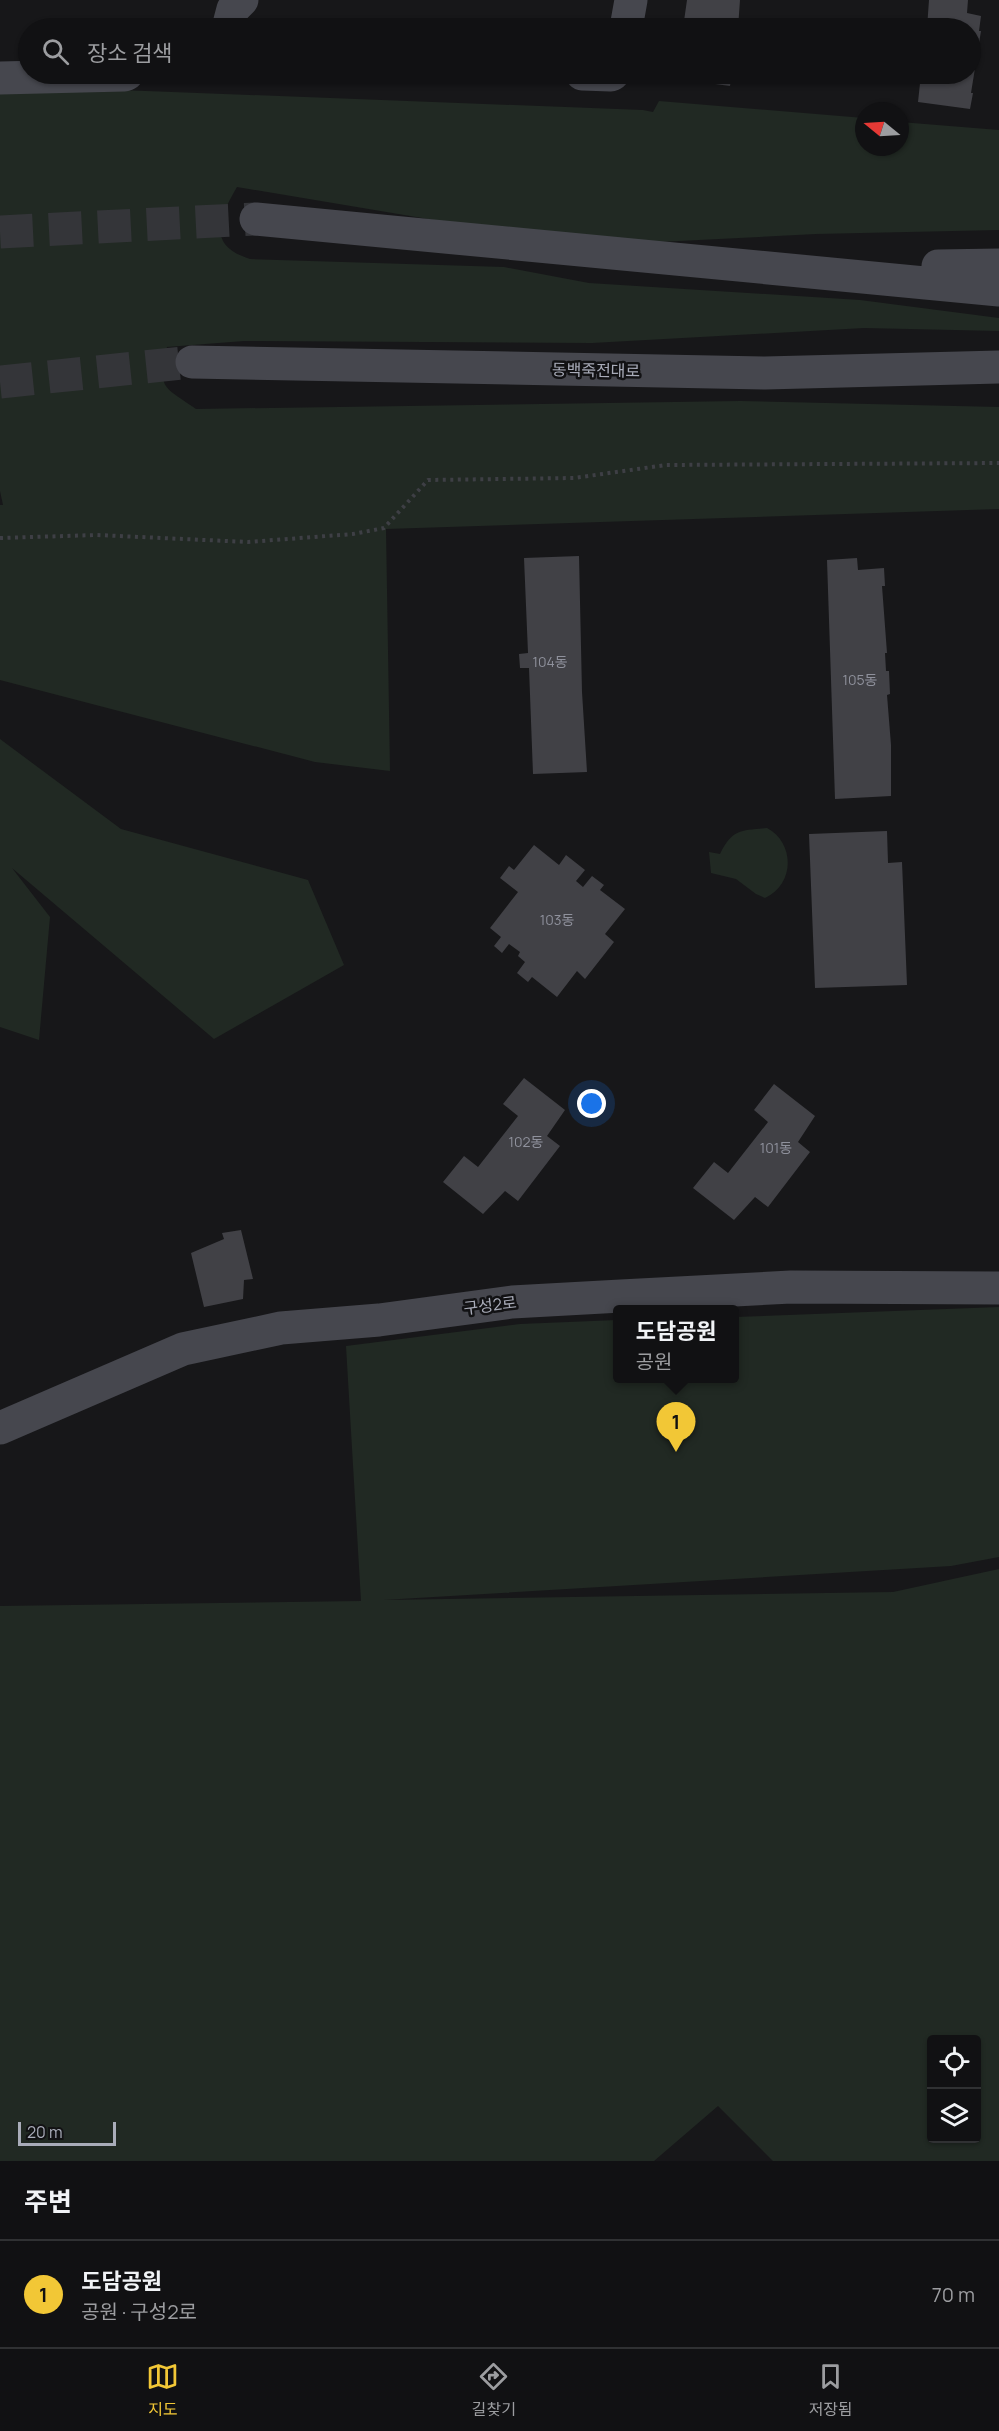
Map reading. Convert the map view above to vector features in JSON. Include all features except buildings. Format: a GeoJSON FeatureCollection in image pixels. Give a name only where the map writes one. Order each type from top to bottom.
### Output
{"type":"FeatureCollection","features":[{"type":"Feature","properties":{"kind":"main road"},"geometry":{"type":"LineString","coordinates":[[231,18],[233,9],[242,0]]}},
{"type":"Feature","properties":{"kind":"main road"},"geometry":{"type":"LineString","coordinates":[[628,18],[631,0]]}},
{"type":"Feature","properties":{"kind":"main road"},"geometry":{"type":"LineString","coordinates":[[0,78],[18,78]]}},
{"type":"Feature","properties":{"kind":"main road"},"geometry":{"type":"LineString","coordinates":[[256,219],[999,290]]}},
{"type":"Feature","properties":{"kind":"main road"},"geometry":{"type":"LineString","coordinates":[[768,267],[999,265]]}},
{"type":"Feature","properties":{"kind":"main road","name":"동백죽전대로"},"geometry":{"type":"LineString","coordinates":[[192,362],[765,373],[999,368]]}},
{"type":"Feature","properties":{"kind":"main road"},"geometry":{"type":"LineString","coordinates":[[942,368],[999,374]]}},
{"type":"Feature","properties":{"kind":"main road","name":"구성2로"},"geometry":{"type":"LineString","coordinates":[[0,1428],[183,1349],[281,1328],[379,1320],[512,1302],[555,1299],[791,1287],[999,1287]]}},
{"type":"Feature","properties":{"kind":"path"},"geometry":{"type":"LineString","coordinates":[[0,538],[97,535],[248,542],[353,534],[384,528],[428,480],[574,478],[666,465],[999,463]]}},
{"type":"Feature","properties":{"kind":"shaded area"},"geometry":{"type":"Polygon","coordinates":[[[120,90],[653,112],[659,101],[855,117],[855,156],[909,156],[909,123],[999,130],[999,230],[816,234],[659,242],[518,234],[237,187],[225,209],[220,229],[227,246],[250,259],[504,267],[589,283],[860,300],[999,318],[999,331],[864,328],[592,343],[244,341],[167,347],[163,379],[170,391],[196,409],[740,401],[999,407],[999,509],[386,529],[390,771],[315,762],[0,680],[0,505],[3,505],[0,491],[0,92],[120,90]]]}},
{"type":"Feature","properties":{"kind":"shaded area"},"geometry":{"type":"Polygon","coordinates":[[[0,739],[121,829],[308,880],[344,965],[214,1039],[12,868],[50,917],[39,1040],[0,1027],[0,739]]]}},
{"type":"Feature","properties":{"kind":"shaded area"},"geometry":{"type":"Polygon","coordinates":[[[767,828],[783,843],[787,853],[786,874],[775,892],[765,898],[736,879],[711,873],[709,852],[720,854],[729,839],[739,832],[767,828]]]}},
{"type":"Feature","properties":{"kind":"shaded area"},"geometry":{"type":"Polygon","coordinates":[[[999,1307],[999,1557],[951,1566],[383,1600],[893,1592],[999,1569],[999,2161],[773,2161],[718,2106],[654,2161],[0,2161],[0,1606],[361,1601],[346,1346],[520,1324],[613,1320],[613,1383],[739,1383],[739,1317],[999,1307]]]}},
{"type":"Feature","properties":{"kind":"tunnel"},"geometry":{"type":"LineString","coordinates":[[0,232],[256,219]]}},
{"type":"Feature","properties":{"kind":"tunnel"},"geometry":{"type":"LineString","coordinates":[[0,382],[192,362]]}},
{"type":"Feature","properties":{"kind":"place","name":"도담공원"},"geometry":{"type":"Point","coordinates":[676,1452]}}]}
